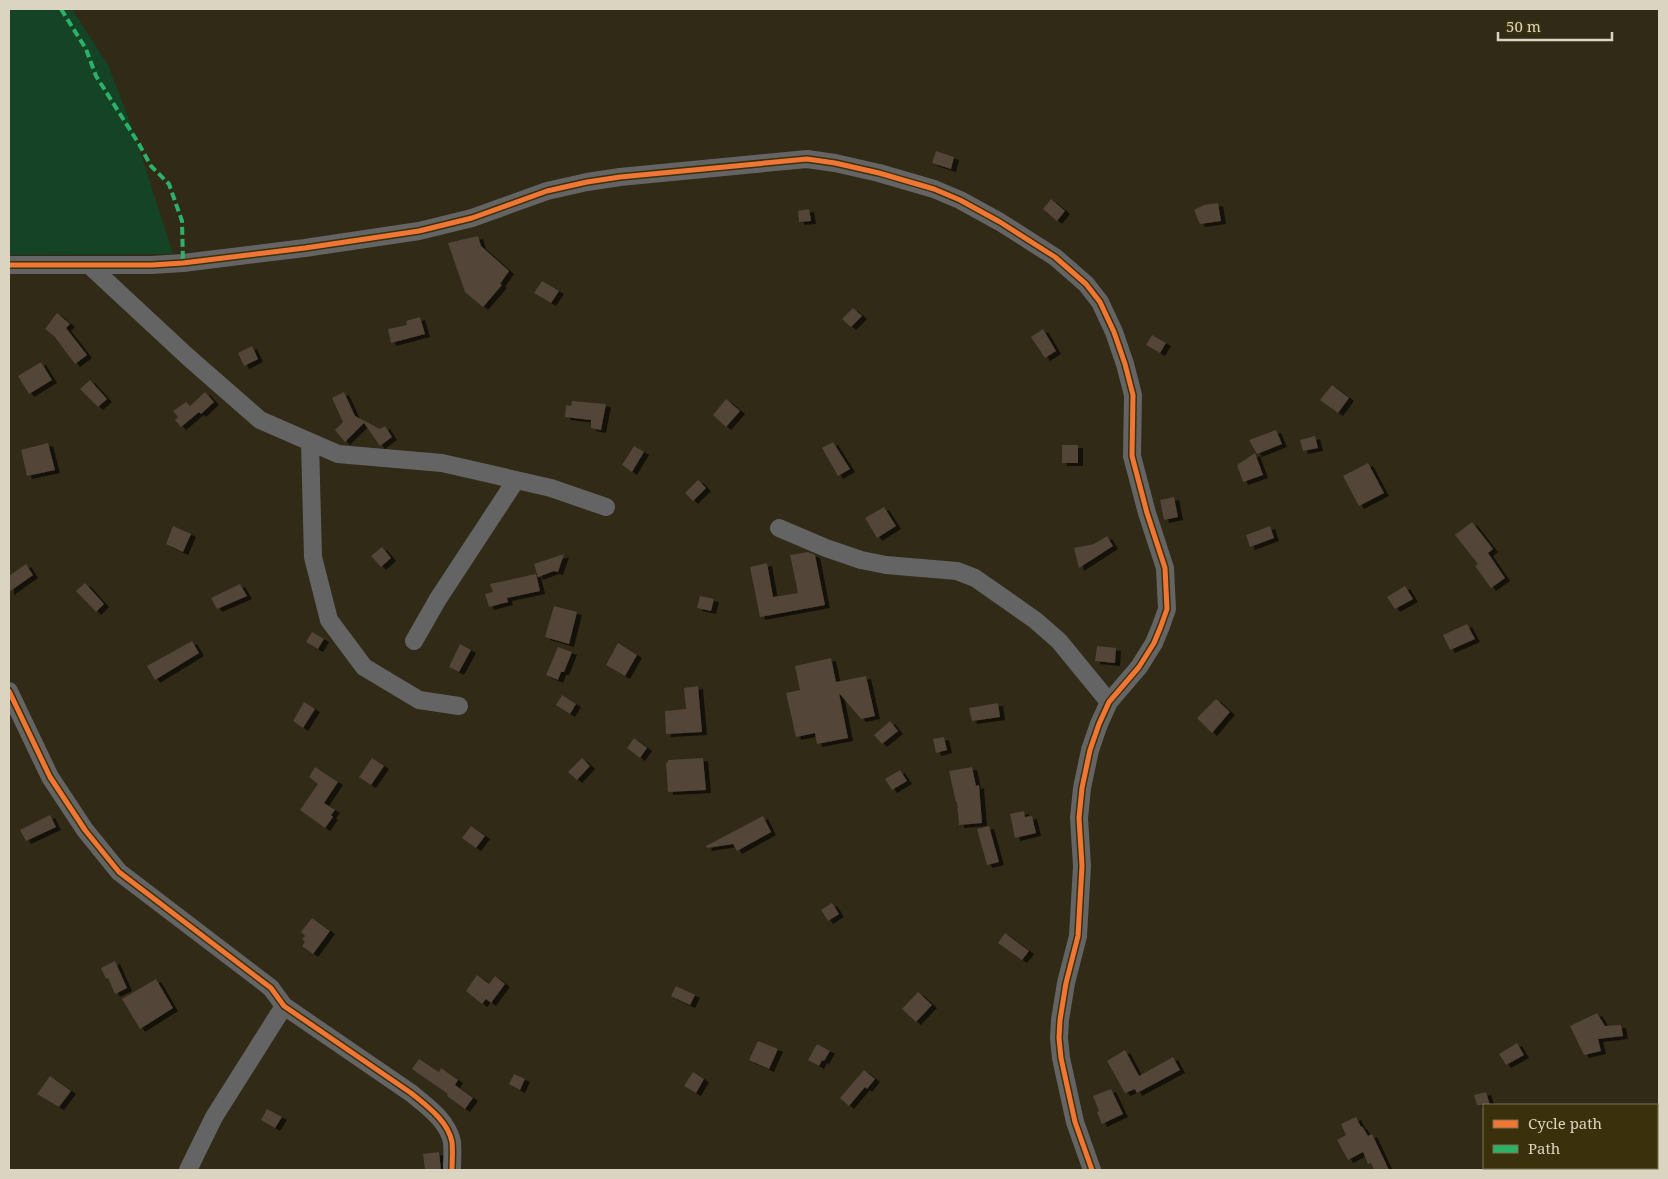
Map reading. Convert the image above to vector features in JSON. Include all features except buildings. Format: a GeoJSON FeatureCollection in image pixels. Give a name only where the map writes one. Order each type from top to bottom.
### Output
{"type":"FeatureCollection","features":[{"type":"Feature","properties":{"kind":"street"},"geometry":{"type":"LineString","coordinates":[[9,264],[152,265],[183,263],[375,238],[419,231],[472,218],[547,191],[587,182],[808,159],[835,162],[934,189],[960,200],[1000,222],[1055,257],[1086,284],[1100,302],[1114,332],[1125,364],[1133,395],[1132,456],[1146,513],[1165,568],[1167,609],[1154,643],[1139,667],[1109,702],[1090,750],[1082,788],[1079,818],[1082,866],[1078,936],[1066,983],[1060,1020],[1060,1048],[1075,1122],[1092,1170]]}},
{"type":"Feature","properties":{"kind":"street"},"geometry":{"type":"LineString","coordinates":[[89,265],[188,357],[260,420],[338,454],[442,463],[551,488],[606,507]]}},
{"type":"Feature","properties":{"kind":"street"},"geometry":{"type":"LineString","coordinates":[[310,442],[313,558],[329,620],[364,667],[420,700],[459,706]]}},
{"type":"Feature","properties":{"kind":"street"},"geometry":{"type":"LineString","coordinates":[[414,642],[438,599],[516,480]]}},
{"type":"Feature","properties":{"kind":"street"},"geometry":{"type":"LineString","coordinates":[[779,528],[826,548],[861,560],[886,565],[957,571],[975,578],[1060,641],[1109,702]]}},
{"type":"Feature","properties":{"kind":"street"},"geometry":{"type":"LineString","coordinates":[[9,691],[50,776],[85,830],[119,872],[271,988],[284,1006],[430,1108],[442,1121],[452,1141],[452,1170]]}},
{"type":"Feature","properties":{"kind":"street"},"geometry":{"type":"LineString","coordinates":[[188,1170],[214,1117],[284,1006]]}},
{"type":"Feature","properties":{"kind":"green space"},"geometry":{"type":"Polygon","coordinates":[[[9,9],[72,9],[108,65],[135,135],[173,254],[9,255],[9,9]]]}},
{"type":"Feature","properties":{"kind":"marked path"},"geometry":{"type":"LineString","coordinates":[[61,9],[86,49],[96,76],[151,166],[169,184],[182,221],[183,263]]}},
{"type":"Feature","properties":{"kind":"cycle path"},"geometry":{"type":"LineString","coordinates":[[9,265],[152,265],[305,248],[419,231],[472,218],[547,191],[587,182],[620,177],[807,159],[879,173],[934,189],[960,200],[1000,222],[1055,257],[1086,284],[1100,302],[1114,332],[1125,364],[1133,395],[1132,456],[1147,513],[1165,568],[1167,609],[1154,643],[1139,667],[1109,702],[1090,750],[1082,788],[1079,818],[1082,866],[1078,936],[1066,983],[1059,1038],[1061,1058],[1075,1122],[1092,1170]]}},
{"type":"Feature","properties":{"kind":"cycle path"},"geometry":{"type":"LineString","coordinates":[[9,691],[50,777],[85,830],[119,872],[271,988],[284,1006],[411,1093],[430,1109],[450,1134],[452,1142],[452,1170]]}}]}
